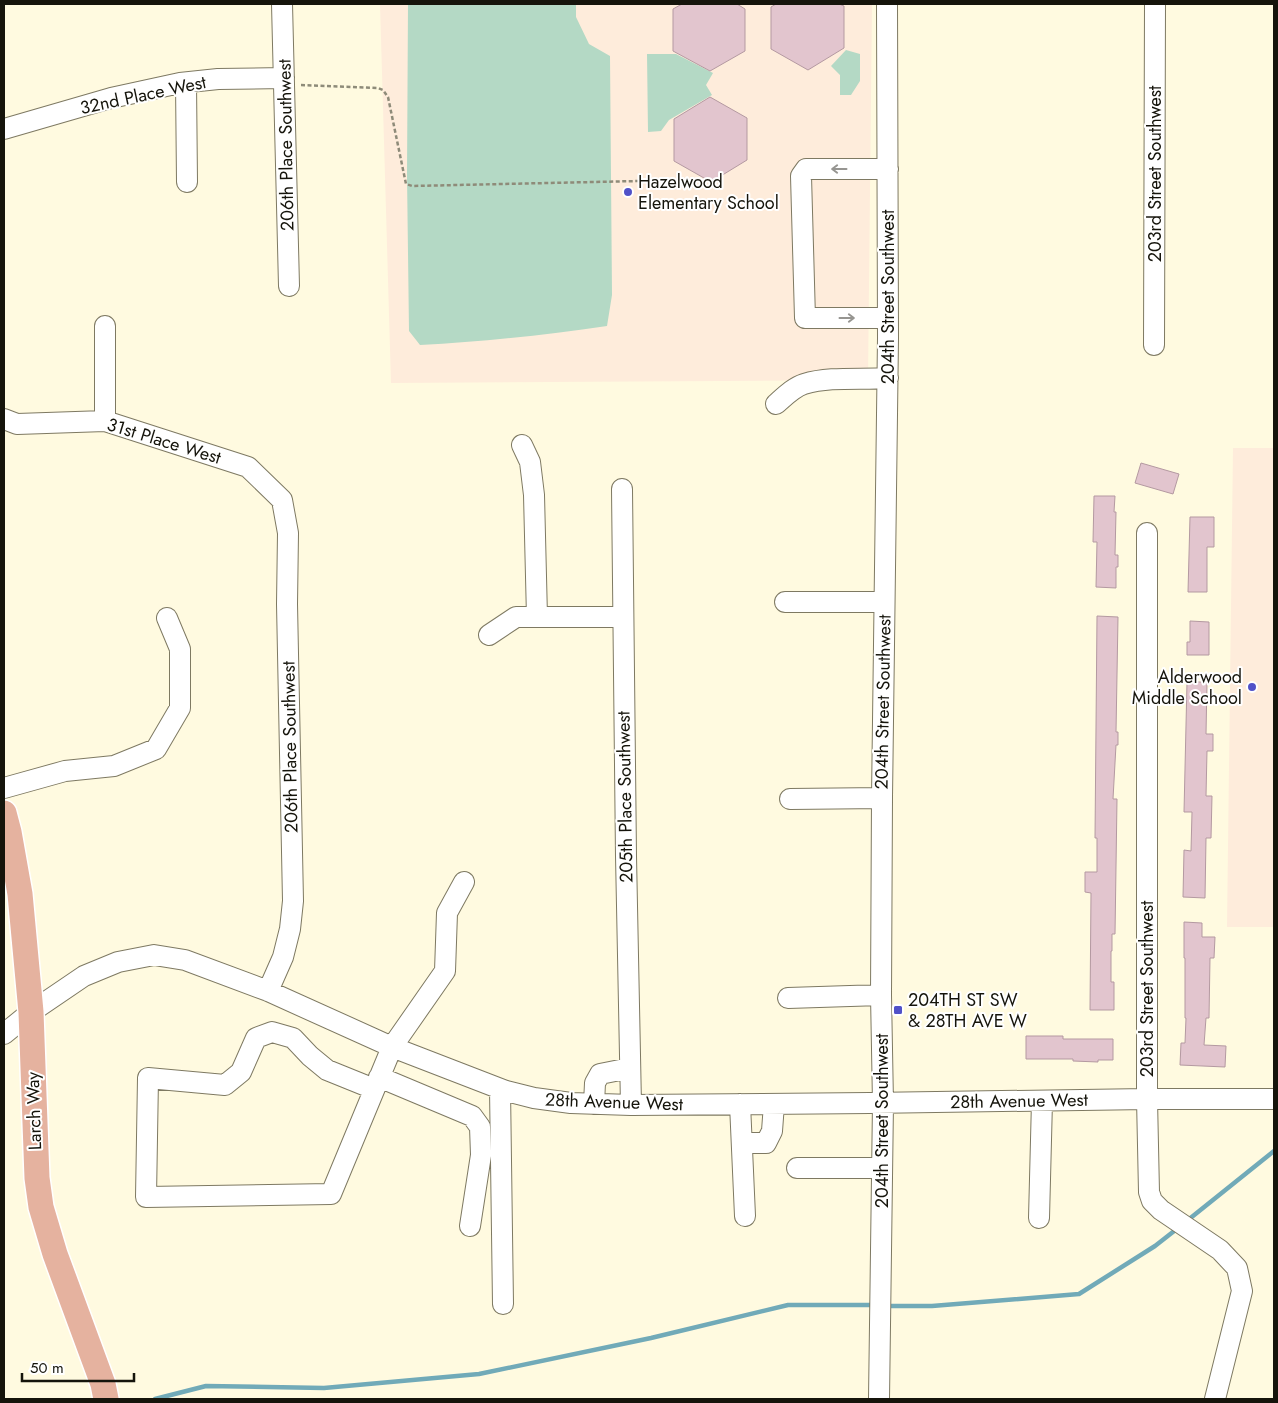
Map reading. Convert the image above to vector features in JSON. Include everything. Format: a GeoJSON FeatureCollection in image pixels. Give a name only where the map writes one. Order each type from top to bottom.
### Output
{"type":"FeatureCollection","features":[{"type":"Feature","properties":{"kind":"main road","name":"Larch Way"},"geometry":{"type":"LineString","coordinates":[[4,813],[20,894],[31,1012],[37,1178],[41,1207],[55,1254],[103,1384],[106,1399]]}},
{"type":"Feature","properties":{"kind":"street","name":"206th Place Southwest"},"geometry":{"type":"LineString","coordinates":[[282,4],[289,286]]}},
{"type":"Feature","properties":{"kind":"street","name":"204th Street Southwest"},"geometry":{"type":"LineString","coordinates":[[879,1399],[883,1103],[882,798],[888,378],[887,4]]}},
{"type":"Feature","properties":{"kind":"street","name":"203rd Street Southwest"},"geometry":{"type":"LineString","coordinates":[[1154,345],[1155,4]]}},
{"type":"Feature","properties":{"kind":"street","name":"32nd Place West"},"geometry":{"type":"LineString","coordinates":[[4,129],[111,98],[186,82],[218,79],[284,78]]}},
{"type":"Feature","properties":{"kind":"street"},"geometry":{"type":"LineString","coordinates":[[186,82],[187,182]]}},
{"type":"Feature","properties":{"kind":"street"},"geometry":{"type":"LineString","coordinates":[[888,169],[806,170],[801,176],[805,318],[888,318]]}},
{"type":"Feature","properties":{"kind":"street"},"geometry":{"type":"LineString","coordinates":[[105,326],[105,421]]}},
{"type":"Feature","properties":{"kind":"street"},"geometry":{"type":"LineString","coordinates":[[776,404],[803,384],[830,380],[888,378]]}},
{"type":"Feature","properties":{"kind":"street","name":"31st Place West"},"geometry":{"type":"LineString","coordinates":[[4,419],[17,424],[105,421],[248,467],[282,500]]}},
{"type":"Feature","properties":{"kind":"street"},"geometry":{"type":"LineString","coordinates":[[522,445],[530,462],[534,495],[537,617]]}},
{"type":"Feature","properties":{"kind":"street","name":"205th Place Southwest"},"geometry":{"type":"LineString","coordinates":[[622,489],[631,1105]]}},
{"type":"Feature","properties":{"kind":"street","name":"206th Place Southwest"},"geometry":{"type":"LineString","coordinates":[[268,991],[283,957],[290,929],[293,901],[287,604],[288,533],[282,500]]}},
{"type":"Feature","properties":{"kind":"street","name":"203rd Street Southwest"},"geometry":{"type":"LineString","coordinates":[[1147,533],[1147,1099],[1149,1192],[1152,1201],[1161,1210],[1220,1250],[1237,1268],[1242,1291],[1215,1399]]}},
{"type":"Feature","properties":{"kind":"street"},"geometry":{"type":"LineString","coordinates":[[785,602],[884,602]]}},
{"type":"Feature","properties":{"kind":"street"},"geometry":{"type":"LineString","coordinates":[[488,635],[516,617],[623,617]]}},
{"type":"Feature","properties":{"kind":"street"},"geometry":{"type":"LineString","coordinates":[[4,788],[64,771],[114,766],[156,749],[180,708],[180,649],[167,618]]}},
{"type":"Feature","properties":{"kind":"street"},"geometry":{"type":"LineString","coordinates":[[790,799],[882,798]]}},
{"type":"Feature","properties":{"kind":"street"},"geometry":{"type":"LineString","coordinates":[[464,882],[447,913],[445,971],[392,1047],[377,1083],[330,1194],[146,1197],[148,1078],[225,1085],[241,1072],[256,1038],[272,1032],[293,1038],[327,1070],[377,1083],[472,1116],[480,1127],[480,1155],[470,1226]]}},
{"type":"Feature","properties":{"kind":"street","name":"28th Avenue West"},"geometry":{"type":"LineString","coordinates":[[4,1034],[31,1012],[84,976],[118,962],[154,955],[185,960],[268,991],[392,1047],[500,1089],[534,1098],[571,1103],[631,1105],[1147,1099],[1274,1100]]}},
{"type":"Feature","properties":{"kind":"street"},"geometry":{"type":"LineString","coordinates":[[788,998],[882,995]]}},
{"type":"Feature","properties":{"kind":"street"},"geometry":{"type":"LineString","coordinates":[[594,1104],[596,1083],[600,1074],[630,1068]]}},
{"type":"Feature","properties":{"kind":"street"},"geometry":{"type":"LineString","coordinates":[[500,1089],[503,1304]]}},
{"type":"Feature","properties":{"kind":"street"},"geometry":{"type":"LineString","coordinates":[[1039,1218],[1042,1101]]}},
{"type":"Feature","properties":{"kind":"street"},"geometry":{"type":"LineString","coordinates":[[740,1104],[745,1216]]}},
{"type":"Feature","properties":{"kind":"street"},"geometry":{"type":"LineString","coordinates":[[742,1143],[766,1143],[772,1131],[774,1104]]}},
{"type":"Feature","properties":{"kind":"street"},"geometry":{"type":"LineString","coordinates":[[797,1168],[882,1168]]}},
{"type":"Feature","properties":{"kind":"path"},"geometry":{"type":"LineString","coordinates":[[284,78],[294,85],[378,88],[383,90],[388,97],[406,184],[412,186],[639,181]]}},
{"type":"Feature","properties":{"kind":"shaded area","name":"Hazelwood Elementary School"},"geometry":{"type":"Polygon","coordinates":[[[380,4],[872,4],[868,380],[391,383],[380,4]]]}},
{"type":"Feature","properties":{"kind":"shaded area","name":"Alderwood Middle School"},"geometry":{"type":"Polygon","coordinates":[[[1233,448],[1274,448],[1274,927],[1227,927],[1233,448]]]}},
{"type":"Feature","properties":{"kind":"green space"},"geometry":{"type":"Polygon","coordinates":[[[408,4],[576,4],[576,17],[589,44],[610,56],[612,295],[607,326],[514,338],[420,345],[409,331],[407,175],[408,4]]]}},
{"type":"Feature","properties":{"kind":"green space"},"geometry":{"type":"Polygon","coordinates":[[[846,50],[860,54],[860,81],[851,95],[840,95],[840,75],[831,66],[846,50]]]}},
{"type":"Feature","properties":{"kind":"green space"},"geometry":{"type":"Polygon","coordinates":[[[647,54],[676,54],[713,73],[706,85],[712,95],[669,120],[661,131],[648,132],[647,54]]]}},
{"type":"Feature","properties":{"kind":"building"},"geometry":{"type":"Polygon","coordinates":[[[682,4],[737,4],[745,9],[745,51],[710,71],[673,51],[673,9],[682,4]]]}},
{"type":"Feature","properties":{"kind":"building"},"geometry":{"type":"Polygon","coordinates":[[[776,4],[839,4],[844,6],[844,48],[808,70],[771,49],[771,7],[776,4]]]}},
{"type":"Feature","properties":{"kind":"building"},"geometry":{"type":"Polygon","coordinates":[[[710,97],[747,118],[747,160],[711,182],[674,161],[674,119],[710,97]]]}},
{"type":"Feature","properties":{"kind":"building"},"geometry":{"type":"Polygon","coordinates":[[[1141,463],[1179,474],[1173,494],[1135,483],[1141,463]]]}},
{"type":"Feature","properties":{"kind":"building"},"geometry":{"type":"Polygon","coordinates":[[[1094,496],[1115,496],[1115,555],[1118,555],[1116,588],[1096,587],[1097,542],[1093,542],[1094,496]]]}},
{"type":"Feature","properties":{"kind":"building"},"geometry":{"type":"Polygon","coordinates":[[[1190,517],[1214,517],[1214,547],[1207,547],[1207,592],[1188,592],[1190,517]]]}},
{"type":"Feature","properties":{"kind":"building"},"geometry":{"type":"Polygon","coordinates":[[[1097,616],[1118,617],[1116,732],[1118,732],[1118,745],[1116,745],[1113,799],[1117,799],[1115,934],[1112,934],[1111,951],[1111,982],[1114,982],[1114,1010],[1090,1010],[1091,893],[1085,892],[1085,872],[1097,872],[1097,838],[1095,838],[1097,616]]]}},
{"type":"Feature","properties":{"kind":"building"},"geometry":{"type":"Polygon","coordinates":[[[1190,621],[1209,622],[1209,655],[1187,655],[1187,642],[1190,642],[1190,621]]]}},
{"type":"Feature","properties":{"kind":"building"},"geometry":{"type":"Polygon","coordinates":[[[1187,682],[1207,682],[1206,734],[1213,734],[1213,751],[1207,751],[1206,796],[1212,796],[1211,838],[1206,838],[1205,898],[1183,897],[1184,850],[1191,851],[1192,812],[1184,812],[1187,682]]]}},
{"type":"Feature","properties":{"kind":"building"},"geometry":{"type":"Polygon","coordinates":[[[1184,922],[1202,923],[1202,937],[1215,937],[1214,958],[1210,958],[1209,1018],[1206,1018],[1204,1045],[1226,1046],[1225,1067],[1180,1065],[1181,1043],[1185,1043],[1186,1018],[1184,922]]]}},
{"type":"Feature","properties":{"kind":"building"},"geometry":{"type":"Polygon","coordinates":[[[1026,1036],[1063,1036],[1063,1039],[1113,1039],[1113,1060],[1098,1060],[1098,1062],[1073,1061],[1073,1059],[1026,1059],[1026,1036]]]}},
{"type":"Feature","properties":{"kind":"waterway"},"geometry":{"type":"LineString","coordinates":[[1188,1220],[1274,1151]]}},
{"type":"Feature","properties":{"kind":"waterway"},"geometry":{"type":"LineString","coordinates":[[886,1306],[932,1306],[1079,1294],[1155,1246],[1178,1228]]}},
{"type":"Feature","properties":{"kind":"waterway"},"geometry":{"type":"LineString","coordinates":[[155,1399],[206,1386],[324,1388],[479,1374],[651,1338],[788,1305],[876,1305]]}},
{"type":"Feature","properties":{"kind":"place","name":"Hazelwood Elementary School"},"geometry":{"type":"Point","coordinates":[628,192]}},
{"type":"Feature","properties":{"kind":"place","name":"Alderwood Middle School"},"geometry":{"type":"Point","coordinates":[1252,687]}},
{"type":"Feature","properties":{"kind":"place","name":"204TH ST SW & 28TH AVE W"},"geometry":{"type":"Point","coordinates":[898,1010]}}]}
